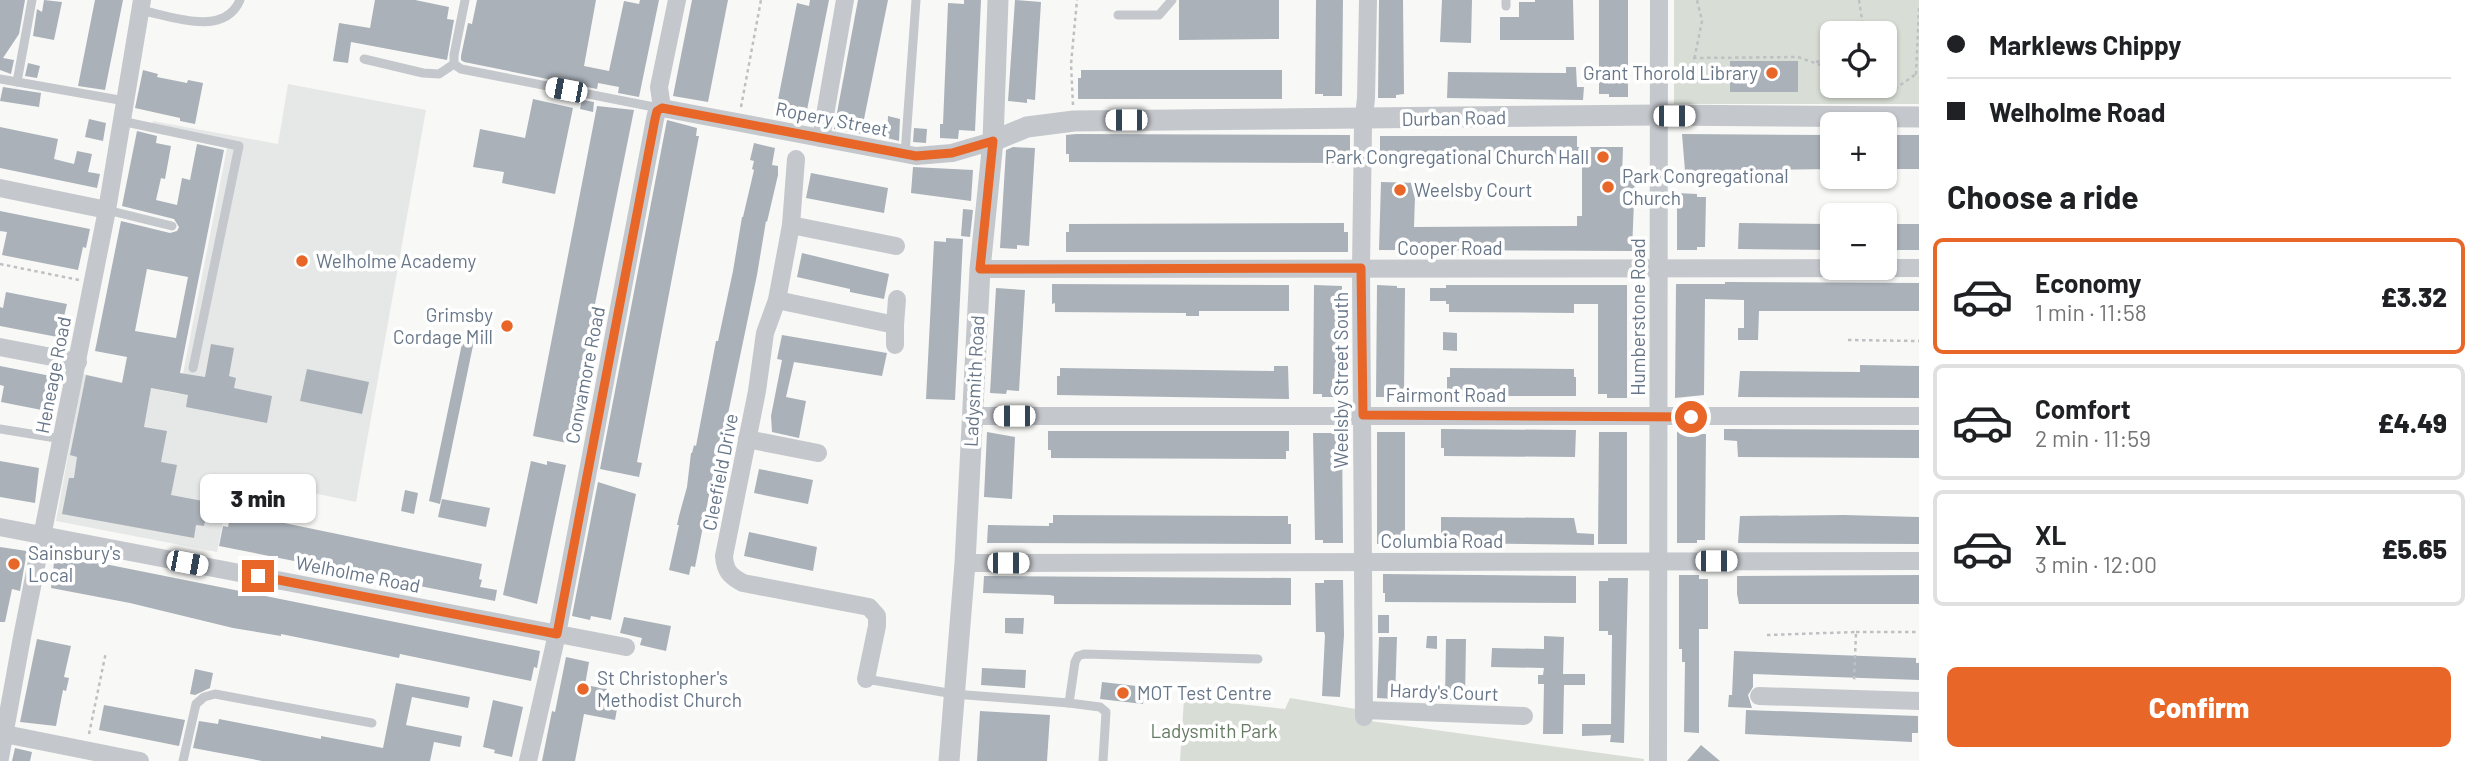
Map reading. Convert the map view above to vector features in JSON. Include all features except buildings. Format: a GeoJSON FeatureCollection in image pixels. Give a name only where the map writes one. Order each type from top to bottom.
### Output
{"type":"FeatureCollection","features":[{"type":"Feature","properties":{"kind":"street","name":"Convamore Road"},"geometry":{"type":"LineString","coordinates":[[528,761],[557,634],[655,119],[657,111],[662,108],[659,87],[677,0]]}},
{"type":"Feature","properties":{"kind":"street"},"geometry":{"type":"LineString","coordinates":[[821,138],[845,0]]}},
{"type":"Feature","properties":{"kind":"street","name":"Ladysmith Road"},"geometry":{"type":"LineString","coordinates":[[949,761],[965,563],[980,269],[993,141],[998,0]]}},
{"type":"Feature","properties":{"kind":"street","name":"Weelsby Street South"},"geometry":{"type":"LineString","coordinates":[[1364,714],[1361,268],[1368,0]]}},
{"type":"Feature","properties":{"kind":"street","name":"Humberstone Road"},"geometry":{"type":"LineString","coordinates":[[1658,761],[1659,0]]}},
{"type":"Feature","properties":{"kind":"street","name":"Heneage Road"},"geometry":{"type":"LineString","coordinates":[[0,758],[107,210],[141,5]]}},
{"type":"Feature","properties":{"kind":"street","name":"Ropery Street"},"geometry":{"type":"LineString","coordinates":[[662,108],[916,156],[952,153],[993,141]]}},
{"type":"Feature","properties":{"kind":"street","name":"Durban Road"},"geometry":{"type":"LineString","coordinates":[[993,141],[1027,127],[1074,121],[1657,116],[1919,117]]}},
{"type":"Feature","properties":{"kind":"street","name":"Cleefield Drive"},"geometry":{"type":"LineString","coordinates":[[796,159],[791,225],[777,300],[765,333],[724,556],[725,565],[730,576],[743,583],[869,607],[877,616],[877,626],[866,680]]}},
{"type":"Feature","properties":{"kind":"street"},"geometry":{"type":"LineString","coordinates":[[0,188],[107,210]]}},
{"type":"Feature","properties":{"kind":"street"},"geometry":{"type":"LineString","coordinates":[[791,225],[896,246]]}},
{"type":"Feature","properties":{"kind":"street","name":"Cooper Road"},"geometry":{"type":"LineString","coordinates":[[980,269],[1919,268]]}},
{"type":"Feature","properties":{"kind":"street"},"geometry":{"type":"LineString","coordinates":[[895,345],[897,299]]}},
{"type":"Feature","properties":{"kind":"street"},"geometry":{"type":"LineString","coordinates":[[777,300],[895,325]]}},
{"type":"Feature","properties":{"kind":"street"},"geometry":{"type":"LineString","coordinates":[[0,347],[78,362]]}},
{"type":"Feature","properties":{"kind":"street","name":"Fairmont Road"},"geometry":{"type":"LineString","coordinates":[[973,416],[1919,416]]}},
{"type":"Feature","properties":{"kind":"street"},"geometry":{"type":"LineString","coordinates":[[747,439],[818,453]]}},
{"type":"Feature","properties":{"kind":"street","name":"Welholme Road"},"geometry":{"type":"LineString","coordinates":[[0,527],[626,647]]}},
{"type":"Feature","properties":{"kind":"street","name":"Columbia Road"},"geometry":{"type":"LineString","coordinates":[[965,563],[1919,561]]}},
{"type":"Feature","properties":{"kind":"street"},"geometry":{"type":"LineString","coordinates":[[1759,696],[1919,701]]}},
{"type":"Feature","properties":{"kind":"street","name":"Hardy's Court"},"geometry":{"type":"LineString","coordinates":[[1364,714],[1524,716]]}},
{"type":"Feature","properties":{"kind":"street"},"geometry":{"type":"LineString","coordinates":[[3,733],[140,761]]}},
{"type":"Feature","properties":{"kind":"lane"},"geometry":{"type":"LineString","coordinates":[[16,82],[32,0]]}},
{"type":"Feature","properties":{"kind":"lane"},"geometry":{"type":"LineString","coordinates":[[141,5],[205,22],[228,16],[237,8],[240,0]]}},
{"type":"Feature","properties":{"kind":"lane"},"geometry":{"type":"LineString","coordinates":[[364,59],[423,73],[439,74],[454,64],[465,0]]}},
{"type":"Feature","properties":{"kind":"lane"},"geometry":{"type":"LineString","coordinates":[[905,154],[916,0]]}},
{"type":"Feature","properties":{"kind":"lane"},"geometry":{"type":"LineString","coordinates":[[1118,15],[1159,15],[1172,0]]}},
{"type":"Feature","properties":{"kind":"lane"},"geometry":{"type":"LineString","coordinates":[[454,64],[461,69],[495,77],[662,108]]}},
{"type":"Feature","properties":{"kind":"lane"},"geometry":{"type":"LineString","coordinates":[[0,79],[125,101]]}},
{"type":"Feature","properties":{"kind":"lane"},"geometry":{"type":"LineString","coordinates":[[121,121],[239,146],[193,368]]}},
{"type":"Feature","properties":{"kind":"lane"},"geometry":{"type":"LineString","coordinates":[[107,210],[172,226]]}},
{"type":"Feature","properties":{"kind":"lane"},"geometry":{"type":"LineString","coordinates":[[0,429],[62,439]]}},
{"type":"Feature","properties":{"kind":"lane"},"geometry":{"type":"LineString","coordinates":[[1069,703],[1075,662],[1078,656],[1084,654],[1258,659]]}},
{"type":"Feature","properties":{"kind":"lane"},"geometry":{"type":"LineString","coordinates":[[866,680],[954,694],[1101,707],[1105,710],[1107,719],[1103,761]]}},
{"type":"Feature","properties":{"kind":"lane"},"geometry":{"type":"LineString","coordinates":[[184,761],[197,705],[204,697],[215,694],[372,723]]}},
{"type":"Feature","properties":{"kind":"path"},"geometry":{"type":"LineString","coordinates":[[738,122],[761,0]]}},
{"type":"Feature","properties":{"kind":"path"},"geometry":{"type":"LineString","coordinates":[[1074,121],[1071,64],[1077,0]]}},
{"type":"Feature","properties":{"kind":"path"},"geometry":{"type":"LineString","coordinates":[[1658,74],[1691,75],[1702,21],[1696,0]]}},
{"type":"Feature","properties":{"kind":"path"},"geometry":{"type":"LineString","coordinates":[[1859,0],[1863,19]]}},
{"type":"Feature","properties":{"kind":"path"},"geometry":{"type":"LineString","coordinates":[[1897,88],[1918,76],[1919,8]]}},
{"type":"Feature","properties":{"kind":"path"},"geometry":{"type":"LineString","coordinates":[[1693,58],[1798,57],[1820,65]]}},
{"type":"Feature","properties":{"kind":"path"},"geometry":{"type":"LineString","coordinates":[[1813,63],[1820,61]]}},
{"type":"Feature","properties":{"kind":"path"},"geometry":{"type":"LineString","coordinates":[[0,264],[93,282]]}},
{"type":"Feature","properties":{"kind":"path"},"geometry":{"type":"LineString","coordinates":[[1849,340],[1919,341]]}},
{"type":"Feature","properties":{"kind":"path"},"geometry":{"type":"LineString","coordinates":[[1854,699],[1856,632]]}},
{"type":"Feature","properties":{"kind":"path"},"geometry":{"type":"LineString","coordinates":[[1767,635],[1919,632]]}},
{"type":"Feature","properties":{"kind":"path"},"geometry":{"type":"LineString","coordinates":[[86,751],[106,652]]}},
{"type":"Feature","properties":{"kind":"shaded area","name":"Welholme Academy"},"geometry":{"type":"Polygon","coordinates":[[[288,84],[426,110],[356,502],[232,476],[217,552],[56,521],[83,374],[179,394],[227,148],[150,131],[153,121],[278,144],[288,84]]]}},
{"type":"Feature","properties":{"kind":"green space"},"geometry":{"type":"Polygon","coordinates":[[[1674,0],[1919,0],[1919,104],[1674,104],[1674,0]]]}},
{"type":"Feature","properties":{"kind":"green space","name":"Ladysmith Park"},"geometry":{"type":"Polygon","coordinates":[[[1184,698],[1285,709],[1290,698],[1356,709],[1356,719],[1644,761],[1180,761],[1184,698]]]}},
{"type":"Feature","properties":{"kind":"place","name":"Grant Thorold Library"},"geometry":{"type":"Point","coordinates":[1772,73]}},
{"type":"Feature","properties":{"kind":"place","name":"Park Congregational Church Hall"},"geometry":{"type":"Point","coordinates":[1603,157]}},
{"type":"Feature","properties":{"kind":"place","name":"Park Congregational Church"},"geometry":{"type":"Point","coordinates":[1608,187]}},
{"type":"Feature","properties":{"kind":"place","name":"Weelsby Court"},"geometry":{"type":"Point","coordinates":[1400,190]}},
{"type":"Feature","properties":{"kind":"place","name":"Welholme Academy"},"geometry":{"type":"Point","coordinates":[302,261]}},
{"type":"Feature","properties":{"kind":"place","name":"Grimsby Cordage Mill"},"geometry":{"type":"Point","coordinates":[507,326]}},
{"type":"Feature","properties":{"kind":"place","name":"Sainsbury's Local"},"geometry":{"type":"Point","coordinates":[14,564]}},
{"type":"Feature","properties":{"kind":"place","name":"St Christopher's Methodist Church"},"geometry":{"type":"Point","coordinates":[583,689]}},
{"type":"Feature","properties":{"kind":"place","name":"MOT Test Centre"},"geometry":{"type":"Point","coordinates":[1123,693]}},
{"type":"Feature","properties":{"kind":"route"},"geometry":{"type":"LineString","coordinates":[[258,576],[557,634],[655,119],[657,111],[662,108],[916,156],[952,153],[993,141],[980,269],[1361,268],[1363,415],[1691,417]]}}]}
